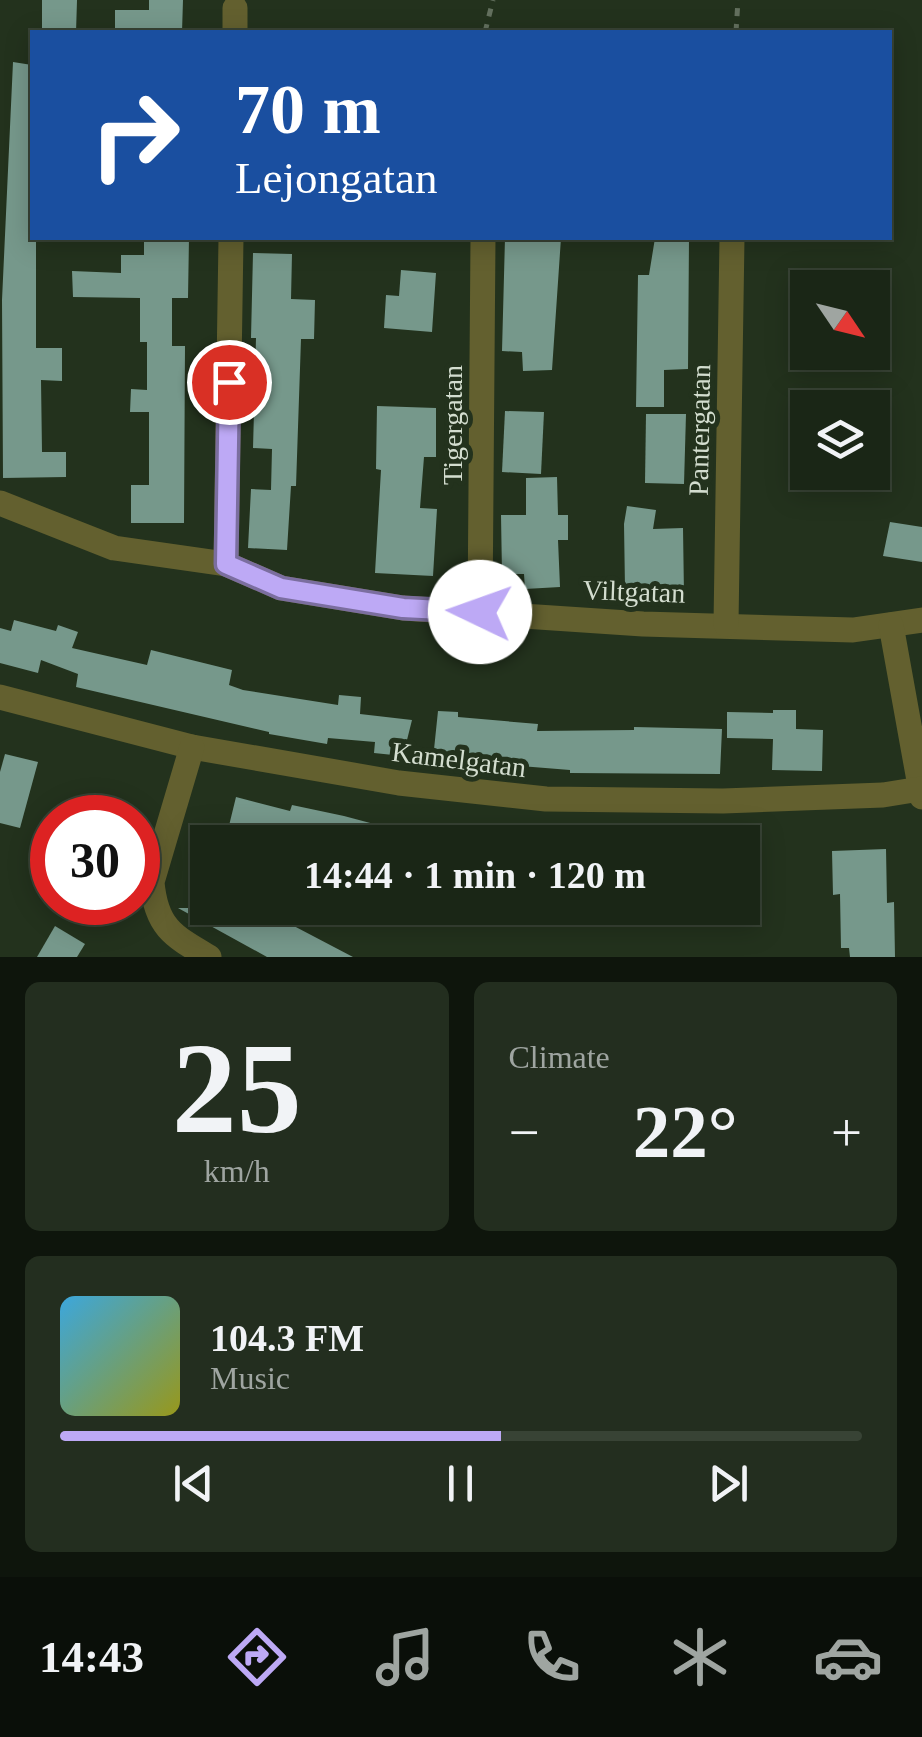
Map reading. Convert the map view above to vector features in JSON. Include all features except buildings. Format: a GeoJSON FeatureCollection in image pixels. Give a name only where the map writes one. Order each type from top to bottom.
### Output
{"type":"FeatureCollection","features":[{"type":"Feature","properties":{"kind":"street"},"geometry":{"type":"LineString","coordinates":[[226,564],[231,240]]}},
{"type":"Feature","properties":{"kind":"street","name":"Tigergatan"},"geometry":{"type":"LineString","coordinates":[[480,612],[483,240]]}},
{"type":"Feature","properties":{"kind":"street","name":"Pantergatan"},"geometry":{"type":"LineString","coordinates":[[726,624],[732,240]]}},
{"type":"Feature","properties":{"kind":"street","name":"Viltgatan"},"geometry":{"type":"LineString","coordinates":[[0,503],[114,548],[226,564],[281,588],[403,608],[643,624],[853,630],[922,620]]}},
{"type":"Feature","properties":{"kind":"street"},"geometry":{"type":"LineString","coordinates":[[891,625],[921,793]]}},
{"type":"Feature","properties":{"kind":"street","name":"Kamelgatan"},"geometry":{"type":"LineString","coordinates":[[0,698],[192,747],[398,783],[546,799],[723,800],[921,793]]}},
{"type":"Feature","properties":{"kind":"street"},"geometry":{"type":"LineString","coordinates":[[192,747],[152,882],[162,923],[177,938],[209,957]]}},
{"type":"Feature","properties":{"kind":"path"},"geometry":{"type":"LineString","coordinates":[[485,30],[493,0]]}},
{"type":"Feature","properties":{"kind":"path"},"geometry":{"type":"LineString","coordinates":[[736,30],[738,0]]}},
{"type":"Feature","properties":{"kind":"route"},"geometry":{"type":"LineString","coordinates":[[229,382],[226,564],[281,588],[403,608],[480,612]]}}]}
